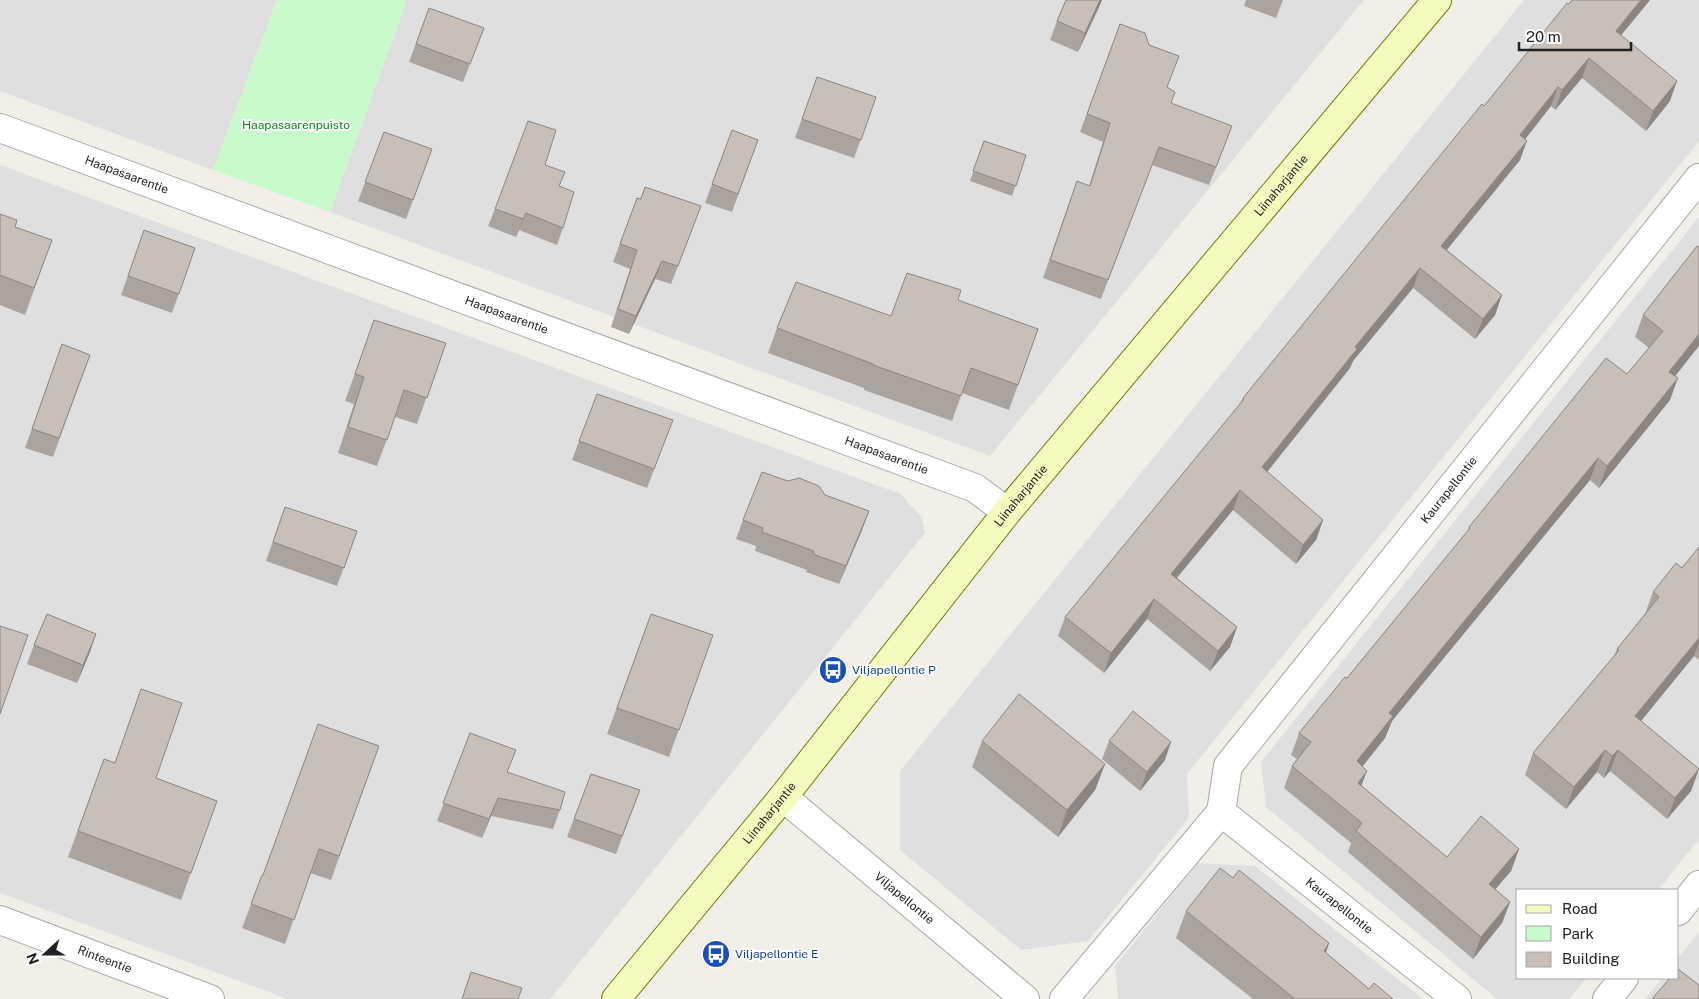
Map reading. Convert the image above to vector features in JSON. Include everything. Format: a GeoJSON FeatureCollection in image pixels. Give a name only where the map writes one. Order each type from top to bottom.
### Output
{"type":"FeatureCollection","features":[{"type":"Feature","properties":{"kind":"main road","name":"Liinaharjantie"},"geometry":{"type":"LineString","coordinates":[[616,999],[783,797],[1007,512],[1437,0]]}},
{"type":"Feature","properties":{"kind":"street","name":"Haapasaarentie"},"geometry":{"type":"LineString","coordinates":[[0,128],[975,488],[1007,512]]}},
{"type":"Feature","properties":{"kind":"street","name":"Kaurapellontie"},"geometry":{"type":"LineString","coordinates":[[1456,999],[1221,812],[1228,766],[1699,178]]}},
{"type":"Feature","properties":{"kind":"street","name":"Viljapellontie"},"geometry":{"type":"LineString","coordinates":[[783,797],[1025,999]]}},
{"type":"Feature","properties":{"kind":"street"},"geometry":{"type":"LineString","coordinates":[[1064,999],[1221,812]]}},
{"type":"Feature","properties":{"kind":"street"},"geometry":{"type":"LineString","coordinates":[[1679,910],[1699,885]]}},
{"type":"Feature","properties":{"kind":"street","name":"Rinteentie"},"geometry":{"type":"LineString","coordinates":[[0,920],[210,999]]}},
{"type":"Feature","properties":{"kind":"street"},"geometry":{"type":"LineString","coordinates":[[1607,999],[1623,979]]}},
{"type":"Feature","properties":{"kind":"shaded area"},"geometry":{"type":"Polygon","coordinates":[[[0,0],[277,0],[213,170],[0,91],[0,0]]]}},
{"type":"Feature","properties":{"kind":"shaded area"},"geometry":{"type":"Polygon","coordinates":[[[407,0],[1364,0],[990,456],[330,212],[407,0]]]}},
{"type":"Feature","properties":{"kind":"shaded area"},"geometry":{"type":"Polygon","coordinates":[[[1524,0],[1699,0],[1699,141],[1187,774],[1189,818],[1088,941],[1021,950],[900,850],[900,771],[1524,0]]]}},
{"type":"Feature","properties":{"kind":"shaded area"},"geometry":{"type":"Polygon","coordinates":[[[0,165],[901,494],[922,518],[925,533],[550,999],[288,999],[0,893],[0,165]]]}},
{"type":"Feature","properties":{"kind":"shaded area"},"geometry":{"type":"Polygon","coordinates":[[[1699,217],[1699,839],[1659,889],[1516,889],[1516,979],[1586,979],[1569,999],[1497,999],[1266,807],[1261,762],[1699,217]]]}},
{"type":"Feature","properties":{"kind":"shaded area"},"geometry":{"type":"Polygon","coordinates":[[[1198,863],[1255,866],[1423,999],[1118,999],[1115,966],[1198,863]]]}},
{"type":"Feature","properties":{"kind":"shaded area"},"geometry":{"type":"Polygon","coordinates":[[[1699,932],[1699,999],[1645,999],[1661,979],[1679,979],[1679,957],[1699,932]]]}},
{"type":"Feature","properties":{"kind":"green space","name":"Haapasaarenpuisto"},"geometry":{"type":"Polygon","coordinates":[[[277,0],[407,0],[330,212],[213,170],[277,0]]]}},
{"type":"Feature","properties":{"kind":"building"},"geometry":{"type":"Polygon","coordinates":[[[1066,0],[1100,0],[1085,33],[1057,21],[1066,0]]]}},
{"type":"Feature","properties":{"kind":"building"},"geometry":{"type":"Polygon","coordinates":[[[1572,0],[1641,0],[1616,31],[1677,81],[1653,111],[1589,58],[1562,90],[1558,87],[1520,135],[1527,141],[1441,246],[1502,295],[1483,319],[1420,268],[1355,347],[1357,349],[1262,467],[1323,520],[1303,545],[1240,490],[1171,574],[1237,627],[1218,651],[1154,599],[1111,653],[1065,617],[1482,104],[1484,106],[1567,3],[1569,4],[1572,0]]]}},
{"type":"Feature","properties":{"kind":"building"},"geometry":{"type":"Polygon","coordinates":[[[429,8],[484,28],[470,64],[416,44],[429,8]]]}},
{"type":"Feature","properties":{"kind":"building"},"geometry":{"type":"Polygon","coordinates":[[[1120,24],[1145,33],[1149,45],[1179,56],[1167,87],[1175,92],[1171,103],[1232,126],[1216,167],[1159,147],[1108,280],[1050,260],[1077,181],[1090,186],[1110,123],[1087,114],[1120,24]]]}},
{"type":"Feature","properties":{"kind":"building"},"geometry":{"type":"Polygon","coordinates":[[[817,77],[876,97],[861,140],[802,119],[817,77]]]}},
{"type":"Feature","properties":{"kind":"building"},"geometry":{"type":"Polygon","coordinates":[[[528,121],[556,130],[545,165],[565,172],[559,186],[574,192],[563,228],[526,213],[523,219],[495,209],[528,121]]]}},
{"type":"Feature","properties":{"kind":"building"},"geometry":{"type":"Polygon","coordinates":[[[732,130],[758,140],[738,194],[712,184],[732,130]]]}},
{"type":"Feature","properties":{"kind":"building"},"geometry":{"type":"Polygon","coordinates":[[[384,132],[432,149],[413,200],[365,182],[384,132]]]}},
{"type":"Feature","properties":{"kind":"building"},"geometry":{"type":"Polygon","coordinates":[[[984,141],[1026,155],[1016,186],[973,171],[984,141]]]}},
{"type":"Feature","properties":{"kind":"building"},"geometry":{"type":"Polygon","coordinates":[[[645,187],[701,206],[678,266],[662,261],[636,316],[618,309],[637,250],[620,244],[637,198],[641,199],[645,187]]]}},
{"type":"Feature","properties":{"kind":"building"},"geometry":{"type":"Polygon","coordinates":[[[0,214],[17,220],[15,227],[52,240],[34,288],[0,275],[0,214]]]}},
{"type":"Feature","properties":{"kind":"building"},"geometry":{"type":"Polygon","coordinates":[[[144,230],[195,248],[179,294],[128,276],[144,230]]]}},
{"type":"Feature","properties":{"kind":"building"},"geometry":{"type":"Polygon","coordinates":[[[1697,246],[1699,247],[1699,334],[1669,372],[1678,378],[1607,466],[1598,458],[1389,713],[1393,716],[1357,761],[1367,771],[1358,783],[1447,857],[1481,816],[1519,849],[1489,884],[1510,902],[1481,937],[1356,831],[1362,823],[1292,766],[1311,742],[1299,733],[1345,677],[1347,678],[1470,528],[1606,358],[1627,374],[1663,331],[1643,315],[1697,246]]]}},
{"type":"Feature","properties":{"kind":"building"},"geometry":{"type":"Polygon","coordinates":[[[907,273],[961,290],[958,300],[1038,329],[1018,385],[971,368],[961,396],[777,328],[796,282],[891,316],[907,273]]]}},
{"type":"Feature","properties":{"kind":"building"},"geometry":{"type":"Polygon","coordinates":[[[374,320],[446,343],[427,398],[404,390],[387,440],[348,427],[364,377],[355,374],[374,320]]]}},
{"type":"Feature","properties":{"kind":"building"},"geometry":{"type":"Polygon","coordinates":[[[62,344],[90,355],[59,438],[32,429],[62,344]]]}},
{"type":"Feature","properties":{"kind":"building"},"geometry":{"type":"Polygon","coordinates":[[[597,394],[673,420],[654,469],[579,441],[597,394]]]}},
{"type":"Feature","properties":{"kind":"building"},"geometry":{"type":"Polygon","coordinates":[[[762,472],[788,481],[799,478],[819,486],[825,495],[869,511],[846,566],[813,554],[814,551],[762,532],[763,528],[743,520],[762,472]]]}},
{"type":"Feature","properties":{"kind":"building"},"geometry":{"type":"Polygon","coordinates":[[[285,507],[357,531],[344,568],[273,542],[285,507]]]}},
{"type":"Feature","properties":{"kind":"building"},"geometry":{"type":"Polygon","coordinates":[[[1699,547],[1699,638],[1635,716],[1699,769],[1675,798],[1618,750],[1612,756],[1605,750],[1574,787],[1533,753],[1619,650],[1617,649],[1659,597],[1653,592],[1676,563],[1682,568],[1699,547]]]}},
{"type":"Feature","properties":{"kind":"building"},"geometry":{"type":"Polygon","coordinates":[[[47,614],[96,634],[83,665],[34,645],[47,614]]]}},
{"type":"Feature","properties":{"kind":"building"},"geometry":{"type":"Polygon","coordinates":[[[651,614],[713,635],[679,730],[617,708],[651,614]]]}},
{"type":"Feature","properties":{"kind":"building"},"geometry":{"type":"Polygon","coordinates":[[[0,626],[28,635],[0,714],[0,626]]]}},
{"type":"Feature","properties":{"kind":"building"},"geometry":{"type":"Polygon","coordinates":[[[141,689],[182,703],[156,778],[217,801],[191,873],[78,831],[104,759],[115,763],[141,689]]]}},
{"type":"Feature","properties":{"kind":"building"},"geometry":{"type":"Polygon","coordinates":[[[1019,694],[1105,764],[1067,810],[982,741],[1019,694]]]}},
{"type":"Feature","properties":{"kind":"building"},"geometry":{"type":"Polygon","coordinates":[[[1133,711],[1171,742],[1147,772],[1109,741],[1133,711]]]}},
{"type":"Feature","properties":{"kind":"building"},"geometry":{"type":"Polygon","coordinates":[[[318,724],[379,746],[339,856],[319,849],[294,920],[251,904],[318,724]]]}},
{"type":"Feature","properties":{"kind":"building"},"geometry":{"type":"Polygon","coordinates":[[[470,733],[516,750],[507,772],[565,792],[560,810],[498,798],[489,819],[443,803],[470,733]]]}},
{"type":"Feature","properties":{"kind":"building"},"geometry":{"type":"Polygon","coordinates":[[[591,774],[640,790],[622,836],[574,819],[591,774]]]}},
{"type":"Feature","properties":{"kind":"building"},"geometry":{"type":"Polygon","coordinates":[[[1220,868],[1233,878],[1239,870],[1329,943],[1324,951],[1369,989],[1374,983],[1393,999],[1295,999],[1186,911],[1220,868]]]}},
{"type":"Feature","properties":{"kind":"building"},"geometry":{"type":"Polygon","coordinates":[[[1679,970],[1699,985],[1699,999],[1652,999],[1669,979],[1679,979],[1679,970]]]}},
{"type":"Feature","properties":{"kind":"building"},"geometry":{"type":"Polygon","coordinates":[[[471,972],[522,988],[518,999],[462,999],[471,972]]]}},
{"type":"Feature","properties":{"kind":"place","name":"Viljapellontie P"},"geometry":{"type":"Point","coordinates":[833,670]}},
{"type":"Feature","properties":{"kind":"place","name":"Viljapellontie E"},"geometry":{"type":"Point","coordinates":[716,954]}}]}
